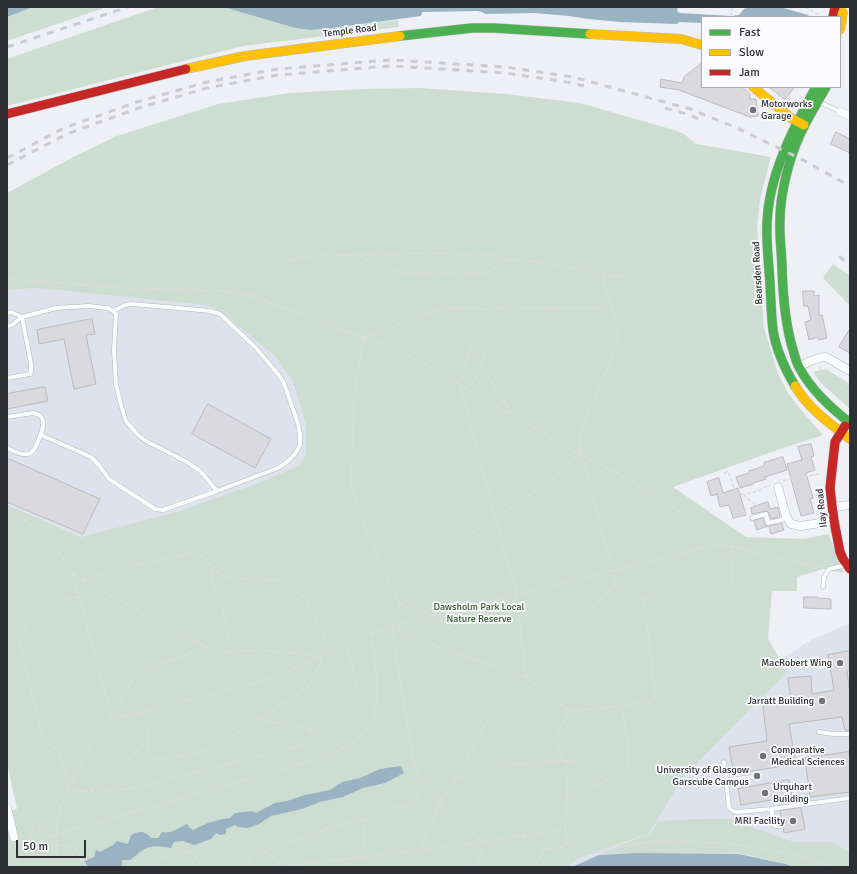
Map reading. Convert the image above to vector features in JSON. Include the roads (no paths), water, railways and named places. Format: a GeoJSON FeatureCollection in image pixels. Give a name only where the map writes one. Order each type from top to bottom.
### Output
{"type":"FeatureCollection","features":[{"type":"Feature","properties":{"kind":"street","name":"Temple Road"},"geometry":{"type":"LineString","coordinates":[[7,114],[201,65],[245,56],[449,30],[494,28],[681,38],[701,46]]}},
{"type":"Feature","properties":{"kind":"street"},"geometry":{"type":"LineString","coordinates":[[754,88],[780,110],[801,124]]}},
{"type":"Feature","properties":{"kind":"street","name":"Bearsden Road"},"geometry":{"type":"LineString","coordinates":[[816,88],[801,124],[789,163],[782,194],[780,238],[783,296],[789,338],[798,367],[818,395],[849,422]]}},
{"type":"Feature","properties":{"kind":"street","name":"Bearsden Road"},"geometry":{"type":"LineString","coordinates":[[825,88],[818,102],[786,144],[768,204],[766,218],[772,323],[776,344],[796,388],[818,414],[850,439]]}},
{"type":"Feature","properties":{"kind":"street"},"geometry":{"type":"LineString","coordinates":[[841,112],[850,116]]}},
{"type":"Feature","properties":{"kind":"street"},"geometry":{"type":"LineString","coordinates":[[798,367],[819,358],[829,358],[850,371]]}},
{"type":"Feature","properties":{"kind":"street","name":"Ilay Road"},"geometry":{"type":"LineString","coordinates":[[848,567],[840,552],[830,488],[836,442],[841,432],[849,422]]}},
{"type":"Feature","properties":{"kind":"street"},"geometry":{"type":"LineString","coordinates":[[777,485],[786,516],[791,524],[800,526],[834,521]]}},
{"type":"Feature","properties":{"kind":"street"},"geometry":{"type":"LineString","coordinates":[[832,507],[850,505]]}},
{"type":"Feature","properties":{"kind":"street"},"geometry":{"type":"LineString","coordinates":[[7,808],[14,841]]}},
{"type":"Feature","properties":{"kind":"lane"},"geometry":{"type":"LineString","coordinates":[[818,102],[841,112]]}},
{"type":"Feature","properties":{"kind":"lane"},"geometry":{"type":"LineString","coordinates":[[767,239],[780,238]]}},
{"type":"Feature","properties":{"kind":"lane"},"geometry":{"type":"LineString","coordinates":[[7,326],[12,325],[22,317],[56,308],[88,306],[114,310],[125,304],[131,304],[210,311],[220,314],[256,348],[277,372],[282,381],[298,424],[300,445],[288,462],[278,468],[164,510],[155,509],[115,484],[91,457],[41,435]]}},
{"type":"Feature","properties":{"kind":"lane"},"geometry":{"type":"LineString","coordinates":[[114,310],[116,314],[114,350],[116,384],[126,421],[137,434],[146,441],[187,462],[200,471],[216,491]]}},
{"type":"Feature","properties":{"kind":"lane"},"geometry":{"type":"LineString","coordinates":[[7,313],[11,312],[22,317]]}},
{"type":"Feature","properties":{"kind":"lane"},"geometry":{"type":"LineString","coordinates":[[7,378],[30,374],[32,367],[22,317]]}},
{"type":"Feature","properties":{"kind":"lane"},"geometry":{"type":"LineString","coordinates":[[7,417],[36,413],[44,424],[34,450],[28,454],[22,454],[7,448]]}},
{"type":"Feature","properties":{"kind":"lane"},"geometry":{"type":"LineString","coordinates":[[752,518],[766,514],[768,523],[782,520],[786,516]]}},
{"type":"Feature","properties":{"kind":"lane"},"geometry":{"type":"LineString","coordinates":[[823,587],[824,577],[830,569],[848,567]]}},
{"type":"Feature","properties":{"kind":"lane"},"geometry":{"type":"LineString","coordinates":[[819,732],[850,734]]}},
{"type":"Feature","properties":{"kind":"lane"},"geometry":{"type":"LineString","coordinates":[[724,762],[729,808],[733,811],[738,812],[771,809],[850,798]]}},
{"type":"Feature","properties":{"kind":"lane"},"geometry":{"type":"LineString","coordinates":[[726,780],[753,777]]}},
{"type":"Feature","properties":{"kind":"lane"},"geometry":{"type":"LineString","coordinates":[[771,809],[775,826],[779,826]]}},
{"type":"Feature","properties":{"kind":"water"},"geometry":{"type":"Polygon","coordinates":[[[7,7],[33,7],[7,17],[7,7]]]}},
{"type":"Feature","properties":{"kind":"water"},"geometry":{"type":"Polygon","coordinates":[[[223,7],[678,7],[677,11],[680,13],[732,16],[701,16],[701,23],[679,22],[677,24],[620,22],[535,13],[485,14],[477,11],[422,12],[421,16],[332,28],[310,30],[295,28],[223,7]]]}},
{"type":"Feature","properties":{"kind":"water"},"geometry":{"type":"Polygon","coordinates":[[[750,7],[780,7],[809,16],[732,16],[739,15],[744,9],[750,7]]]}},
{"type":"Feature","properties":{"kind":"water"},"geometry":{"type":"Polygon","coordinates":[[[401,766],[404,773],[385,783],[363,788],[343,797],[320,802],[302,809],[271,816],[259,824],[248,828],[238,827],[235,825],[226,829],[226,834],[220,835],[216,833],[211,839],[194,845],[183,841],[174,842],[171,848],[158,846],[149,847],[130,860],[122,860],[121,867],[88,867],[84,861],[94,857],[96,850],[100,852],[117,841],[128,844],[131,835],[137,833],[144,832],[151,838],[158,838],[162,832],[172,831],[187,824],[193,830],[208,823],[230,818],[235,813],[252,811],[256,813],[275,803],[330,790],[342,782],[360,778],[380,769],[401,766]]]}},
{"type":"Feature","properties":{"kind":"water"},"geometry":{"type":"Polygon","coordinates":[[[637,853],[738,854],[794,867],[572,867],[599,855],[637,853]]]}},
{"type":"Feature","properties":{"kind":"railway"},"geometry":{"type":"LineString","coordinates":[[7,47],[128,7]]}},
{"type":"Feature","properties":{"kind":"railway"},"geometry":{"type":"LineString","coordinates":[[7,158],[64,128],[137,102],[207,82],[278,69],[389,60],[505,67],[573,77],[690,109],[737,128],[801,159],[850,186]]}},
{"type":"Feature","properties":{"kind":"railway"},"geometry":{"type":"LineString","coordinates":[[7,165],[67,134],[139,108],[207,88],[278,75],[389,66],[505,73],[584,86]]}},
{"type":"Feature","properties":{"kind":"railway"},"geometry":{"type":"LineString","coordinates":[[665,108],[699,119]]}},
{"type":"Feature","properties":{"kind":"railway"},"geometry":{"type":"LineString","coordinates":[[839,256],[850,266]]}},
{"type":"Feature","properties":{"kind":"place","name":"Motorworks Garage"},"geometry":{"type":"Point","coordinates":[753,110]}},
{"type":"Feature","properties":{"kind":"place","name":"MacRobert Wing"},"geometry":{"type":"Point","coordinates":[840,663]}},
{"type":"Feature","properties":{"kind":"place","name":"Jarratt Building"},"geometry":{"type":"Point","coordinates":[822,701]}},
{"type":"Feature","properties":{"kind":"place","name":"Comparative Medical Sciences"},"geometry":{"type":"Point","coordinates":[763,756]}},
{"type":"Feature","properties":{"kind":"place","name":"University of Glasgow Garscube Campus"},"geometry":{"type":"Point","coordinates":[757,776]}},
{"type":"Feature","properties":{"kind":"place","name":"Urquhart Building"},"geometry":{"type":"Point","coordinates":[765,793]}},
{"type":"Feature","properties":{"kind":"place","name":"MRI Facility"},"geometry":{"type":"Point","coordinates":[793,821]}},
{"type":"Feature","properties":{"kind":"park label","name":"Dawsholm Park Local Nature Reserve"},"geometry":{"type":"Point","coordinates":[479,612]}}]}
